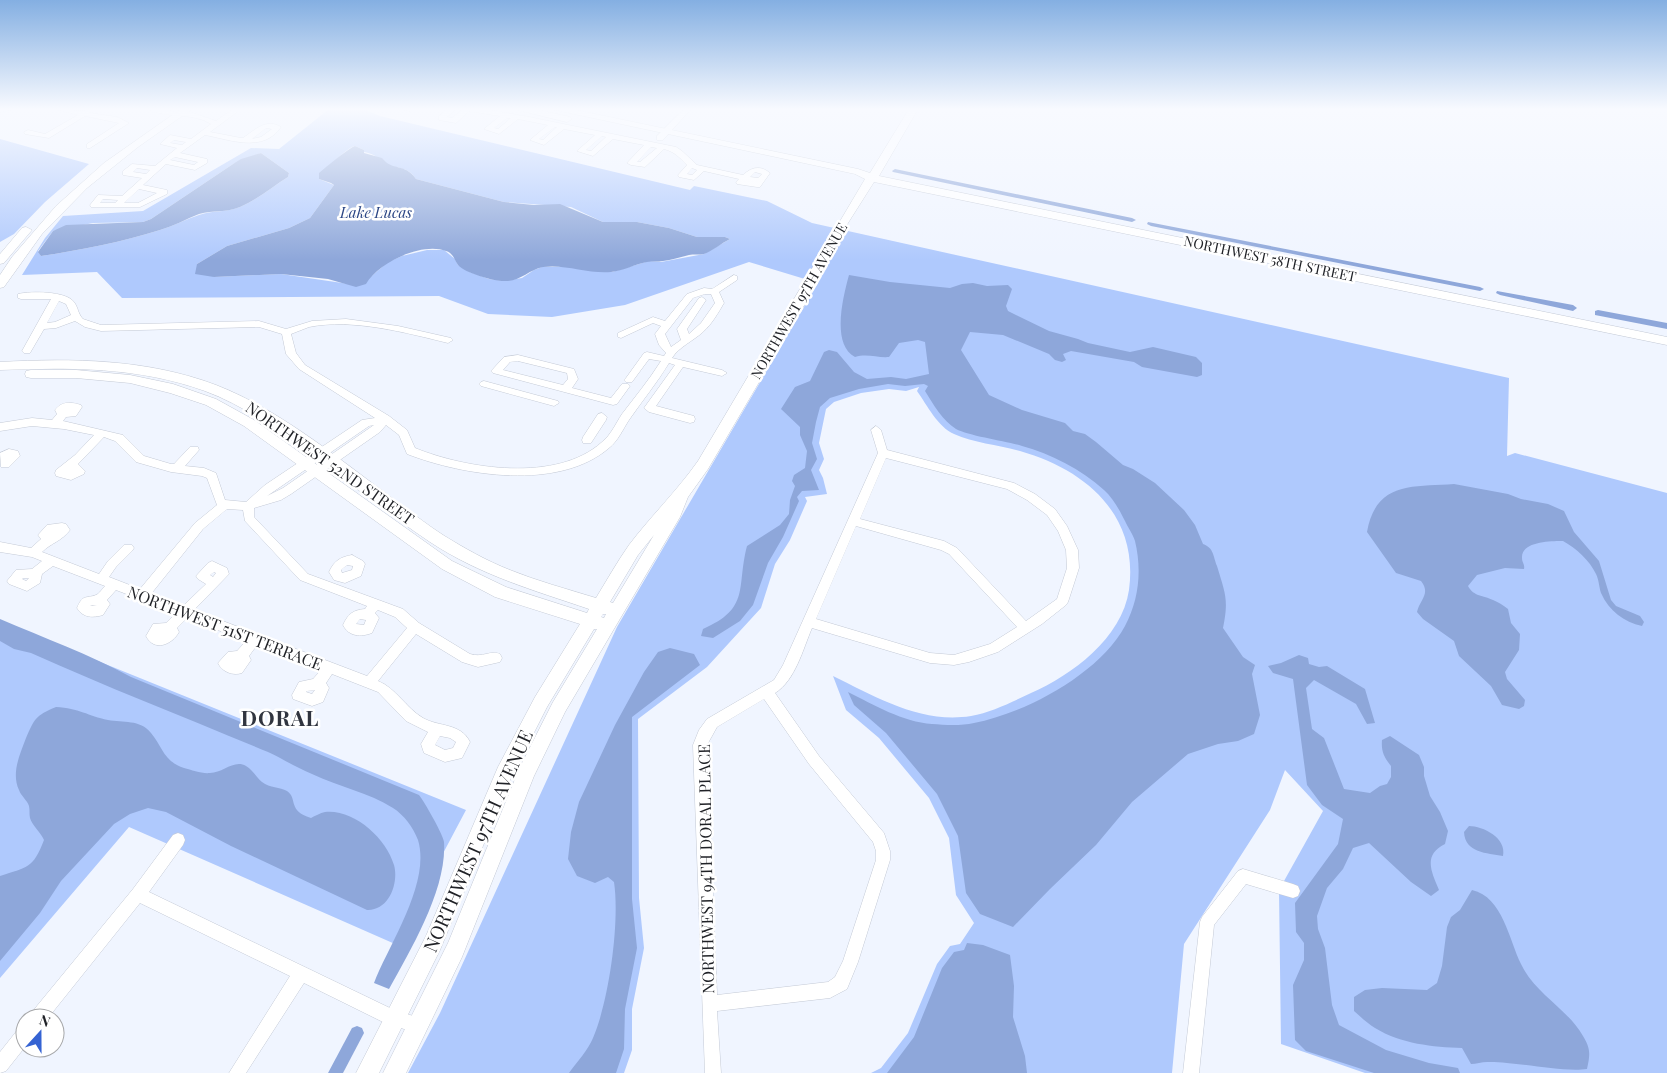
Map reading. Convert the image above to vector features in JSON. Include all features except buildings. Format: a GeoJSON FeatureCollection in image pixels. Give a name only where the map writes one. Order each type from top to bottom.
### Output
{"type":"FeatureCollection","features":[{"type":"Feature","properties":{"kind":"street"},"geometry":{"type":"LineString","coordinates":[[0,261],[25,230],[78,180],[105,159]]}},
{"type":"Feature","properties":{"kind":"street"},"geometry":{"type":"LineString","coordinates":[[0,284],[28,242],[74,194],[116,159]]}},
{"type":"Feature","properties":{"kind":"street"},"geometry":{"type":"LineString","coordinates":[[117,205],[166,159]]}},
{"type":"Feature","properties":{"kind":"street"},"geometry":{"type":"LineString","coordinates":[[164,161],[194,168],[204,161],[195,159]]}},
{"type":"Feature","properties":{"kind":"street"},"geometry":{"type":"LineString","coordinates":[[635,159],[631,163],[642,165],[647,159]]}},
{"type":"Feature","properties":{"kind":"street"},"geometry":{"type":"LineString","coordinates":[[686,159],[691,165],[702,169],[744,178]]}},
{"type":"Feature","properties":{"kind":"street","name":"NORTHWEST 58TH STREET"},"geometry":{"type":"LineString","coordinates":[[758,159],[854,178],[872,178],[1667,341]]}},
{"type":"Feature","properties":{"kind":"street","name":"NORTHWEST 97TH AVENUE"},"geometry":{"type":"LineString","coordinates":[[394,1073],[419,1026],[455,950],[526,773],[633,551],[665,510],[684,492],[708,457],[794,312],[865,186],[886,159]]}},
{"type":"Feature","properties":{"kind":"street"},"geometry":{"type":"LineString","coordinates":[[691,165],[682,175],[694,178],[702,169]]}},
{"type":"Feature","properties":{"kind":"street"},"geometry":{"type":"LineString","coordinates":[[147,176],[126,173],[135,166],[156,168]]}},
{"type":"Feature","properties":{"kind":"street"},"geometry":{"type":"LineString","coordinates":[[753,170],[760,170],[766,174],[756,186],[740,182],[744,178],[753,170]]}},
{"type":"Feature","properties":{"kind":"street"},"geometry":{"type":"LineString","coordinates":[[123,198],[101,197],[94,205],[143,205],[164,192],[136,186]]}},
{"type":"Feature","properties":{"kind":"street"},"geometry":{"type":"LineString","coordinates":[[714,292],[716,288],[734,278]]}},
{"type":"Feature","properties":{"kind":"street"},"geometry":{"type":"LineString","coordinates":[[669,356],[660,334],[690,296],[704,291],[714,292]]}},
{"type":"Feature","properties":{"kind":"street"},"geometry":{"type":"LineString","coordinates":[[286,332],[291,354],[302,367],[385,419],[403,433],[411,451],[429,460],[466,466],[521,472],[554,470],[579,462],[606,446],[669,356],[686,340],[697,334],[720,303],[714,292]]}},
{"type":"Feature","properties":{"kind":"street"},"geometry":{"type":"LineString","coordinates":[[21,296],[44,294],[57,296],[70,302],[75,317],[88,326],[101,328],[259,324],[286,332],[311,324],[340,323],[396,326],[448,340]]}},
{"type":"Feature","properties":{"kind":"street"},"geometry":{"type":"LineString","coordinates":[[27,351],[57,296]]}},
{"type":"Feature","properties":{"kind":"street"},"geometry":{"type":"LineString","coordinates":[[686,340],[682,329],[702,300]]}},
{"type":"Feature","properties":{"kind":"street"},"geometry":{"type":"LineString","coordinates":[[40,326],[56,325],[75,317]]}},
{"type":"Feature","properties":{"kind":"street"},"geometry":{"type":"LineString","coordinates":[[621,335],[653,320],[667,325]]}},
{"type":"Feature","properties":{"kind":"street"},"geometry":{"type":"LineString","coordinates":[[613,402],[647,355],[669,356],[680,363],[722,373]]}},
{"type":"Feature","properties":{"kind":"street"},"geometry":{"type":"LineString","coordinates":[[565,390],[573,379],[571,372],[518,358],[507,359],[496,371],[504,374],[633,408]]}},
{"type":"Feature","properties":{"kind":"street","name":"NORTHWEST 52ND STREET"},"geometry":{"type":"LineString","coordinates":[[0,366],[55,363],[104,365],[159,373],[213,388],[256,408],[436,538],[494,570],[603,616]]}},
{"type":"Feature","properties":{"kind":"street"},"geometry":{"type":"LineString","coordinates":[[680,363],[649,408],[690,419]]}},
{"type":"Feature","properties":{"kind":"street","name":"NORTHWEST 52ND STREET"},"geometry":{"type":"LineString","coordinates":[[0,376],[57,374],[114,377],[161,386],[201,398],[249,423],[433,556],[482,584],[515,597],[603,616]]}},
{"type":"Feature","properties":{"kind":"street"},"geometry":{"type":"LineString","coordinates":[[484,384],[554,403]]}},
{"type":"Feature","properties":{"kind":"street"},"geometry":{"type":"LineString","coordinates":[[201,398],[213,388]]}},
{"type":"Feature","properties":{"kind":"street"},"geometry":{"type":"LineString","coordinates":[[54,424],[63,414]]}},
{"type":"Feature","properties":{"kind":"street"},"geometry":{"type":"LineString","coordinates":[[587,440],[602,417]]}},
{"type":"Feature","properties":{"kind":"street"},"geometry":{"type":"LineString","coordinates":[[0,428],[32,422],[54,424],[119,438],[140,459],[176,469],[204,472],[212,476],[216,494],[220,502],[225,505],[248,506],[269,488],[311,468],[325,457],[376,429],[385,419]]}},
{"type":"Feature","properties":{"kind":"street"},"geometry":{"type":"LineString","coordinates":[[809,622],[930,658],[954,660],[969,658],[994,648],[1062,602],[1073,568],[1072,550],[1051,512],[1010,486],[883,453],[876,430]]}},
{"type":"Feature","properties":{"kind":"street"},"geometry":{"type":"LineString","coordinates":[[70,466],[102,433]]}},
{"type":"Feature","properties":{"kind":"street"},"geometry":{"type":"LineString","coordinates":[[176,469],[194,450]]}},
{"type":"Feature","properties":{"kind":"street","name":"NORTHWEST 94TH DORAL PLACE"},"geometry":{"type":"LineString","coordinates":[[714,1073],[709,1004],[700,745],[704,734],[712,723],[778,684],[788,668],[809,622],[883,453]]}},
{"type":"Feature","properties":{"kind":"street"},"geometry":{"type":"LineString","coordinates":[[142,596],[199,526],[225,505]]}},
{"type":"Feature","properties":{"kind":"street"},"geometry":{"type":"LineString","coordinates":[[248,506],[250,518],[304,577],[332,588],[371,609],[399,613],[415,627],[466,658],[478,662],[496,658]]}},
{"type":"Feature","properties":{"kind":"street"},"geometry":{"type":"LineString","coordinates":[[852,521],[944,546],[953,551],[1024,627]]}},
{"type":"Feature","properties":{"kind":"street"},"geometry":{"type":"LineString","coordinates":[[33,553],[49,538]]}},
{"type":"Feature","properties":{"kind":"street","name":"NORTHWEST 51ST TERRACE"},"geometry":{"type":"LineString","coordinates":[[0,547],[33,553],[52,560],[382,688],[406,715],[437,729]]}},
{"type":"Feature","properties":{"kind":"street"},"geometry":{"type":"LineString","coordinates":[[101,580],[112,564],[128,548]]}},
{"type":"Feature","properties":{"kind":"street"},"geometry":{"type":"LineString","coordinates":[[34,574],[52,560]]}},
{"type":"Feature","properties":{"kind":"street"},"geometry":{"type":"LineString","coordinates":[[482,584],[494,570]]}},
{"type":"Feature","properties":{"kind":"street"},"geometry":{"type":"LineString","coordinates":[[332,588],[341,578]]}},
{"type":"Feature","properties":{"kind":"street"},"geometry":{"type":"LineString","coordinates":[[168,628],[214,582]]}},
{"type":"Feature","properties":{"kind":"street"},"geometry":{"type":"LineString","coordinates":[[99,600],[114,585]]}},
{"type":"Feature","properties":{"kind":"street","name":"NORTHWEST 97TH AVENUE"},"geometry":{"type":"LineString","coordinates":[[367,1073],[433,943],[504,772],[541,702],[603,616]]}},
{"type":"Feature","properties":{"kind":"street"},"geometry":{"type":"LineString","coordinates":[[369,683],[415,627]]}},
{"type":"Feature","properties":{"kind":"street"},"geometry":{"type":"LineString","coordinates":[[240,657],[255,639]]}},
{"type":"Feature","properties":{"kind":"street"},"geometry":{"type":"LineString","coordinates":[[317,684],[330,668]]}},
{"type":"Feature","properties":{"kind":"street"},"geometry":{"type":"LineString","coordinates":[[709,1004],[830,990],[841,983],[850,962],[883,860],[880,838],[814,760],[766,691]]}},
{"type":"Feature","properties":{"kind":"street"},"geometry":{"type":"LineString","coordinates":[[46,1008],[138,894],[178,840]]}},
{"type":"Feature","properties":{"kind":"street"},"geometry":{"type":"LineString","coordinates":[[1191,1073],[1207,922],[1243,876],[1293,891]]}},
{"type":"Feature","properties":{"kind":"street"},"geometry":{"type":"LineString","coordinates":[[138,894],[300,974],[396,1019],[419,1026]]}},
{"type":"Feature","properties":{"kind":"street"},"geometry":{"type":"LineString","coordinates":[[237,1073],[300,974]]}},
{"type":"Feature","properties":{"kind":"street"},"geometry":{"type":"LineString","coordinates":[[0,1065],[15,1046]]}},
{"type":"Feature","properties":{"kind":"shaded area"},"geometry":{"type":"Polygon","coordinates":[[[0,159],[71,159],[89,164],[45,202],[14,234],[0,242],[0,159]]]}},
{"type":"Feature","properties":{"kind":"shaded area"},"geometry":{"type":"Polygon","coordinates":[[[232,159],[246,159],[233,164],[151,219],[143,222],[93,223],[53,231],[38,251],[41,256],[101,245],[170,227],[204,213],[240,207],[259,197],[288,177],[289,173],[270,159],[337,159],[319,179],[334,185],[310,218],[289,228],[227,246],[197,264],[214,277],[281,274],[349,284],[368,279],[388,262],[402,256],[427,250],[444,250],[455,259],[458,265],[470,272],[489,279],[504,281],[522,278],[542,267],[569,267],[612,272],[649,261],[661,262],[704,254],[730,239],[725,237],[697,237],[669,228],[637,222],[603,222],[571,207],[504,202],[416,179],[407,170],[388,165],[379,159],[560,159],[690,190],[694,186],[767,201],[812,223],[1509,378],[1507,456],[1515,453],[1667,493],[1667,1073],[1365,1073],[1281,1044],[1279,890],[1323,811],[1285,770],[1270,810],[1184,944],[1172,1073],[871,1073],[881,1068],[908,1033],[937,964],[950,946],[960,944],[974,923],[956,895],[949,838],[929,798],[879,738],[846,710],[833,676],[899,707],[934,716],[971,716],[987,712],[1047,685],[1063,676],[1093,653],[1116,624],[1129,590],[1130,564],[1126,540],[1117,519],[1103,500],[1087,484],[1067,470],[1044,459],[1020,451],[970,440],[948,431],[938,421],[917,391],[919,387],[906,391],[889,389],[861,393],[834,402],[826,409],[819,443],[824,459],[819,470],[827,494],[805,497],[807,501],[790,540],[775,564],[761,608],[707,667],[638,719],[639,898],[644,948],[632,1009],[632,1050],[624,1073],[408,1073],[440,1013],[617,627],[818,283],[749,262],[625,305],[552,317],[488,314],[439,296],[122,298],[97,272],[22,275],[45,238],[63,216],[143,211],[232,159]]]}},
{"type":"Feature","properties":{"kind":"shaded area"},"geometry":{"type":"Polygon","coordinates":[[[0,632],[88,657],[466,810],[395,944],[129,827],[0,978],[0,632]]]}},
{"type":"Feature","properties":{"kind":"water"},"geometry":{"type":"Polygon","coordinates":[[[241,159],[270,159],[289,173],[288,177],[259,197],[240,207],[199,214],[165,228],[101,245],[41,256],[38,252],[53,231],[66,225],[143,222],[151,219],[241,159]]]}},
{"type":"Feature","properties":{"kind":"water","name":"Lake Lucas"},"geometry":{"type":"Polygon","coordinates":[[[337,159],[383,159],[390,165],[412,174],[416,179],[504,202],[534,205],[560,204],[603,222],[637,222],[669,228],[697,237],[725,237],[730,239],[704,254],[647,262],[616,271],[594,272],[552,266],[543,267],[510,281],[493,280],[473,274],[458,265],[450,253],[436,249],[425,249],[401,256],[380,269],[366,284],[356,287],[328,279],[281,274],[214,277],[195,274],[197,264],[227,246],[289,228],[310,218],[334,185],[319,179],[319,173],[337,159]]]}},
{"type":"Feature","properties":{"kind":"water"},"geometry":{"type":"Polygon","coordinates":[[[849,275],[890,282],[950,288],[973,283],[987,286],[1008,285],[1012,289],[1006,306],[1008,311],[1049,331],[1088,343],[1130,352],[1153,347],[1196,357],[1202,363],[1202,375],[1197,377],[1142,367],[1134,362],[1071,351],[1063,354],[1066,360],[1062,362],[1055,360],[1049,354],[1003,335],[970,332],[961,350],[989,395],[1022,410],[1065,423],[1073,431],[1085,434],[1123,465],[1155,483],[1184,510],[1195,525],[1203,544],[1211,550],[1214,556],[1225,596],[1226,610],[1223,628],[1243,657],[1255,665],[1252,674],[1260,715],[1254,734],[1238,741],[1218,744],[1188,754],[1132,802],[1096,845],[1013,927],[980,914],[966,893],[958,836],[937,794],[886,733],[854,705],[848,692],[910,720],[921,723],[964,725],[994,718],[1038,701],[1080,675],[1113,644],[1125,626],[1130,616],[1138,585],[1139,574],[1134,538],[1116,505],[1104,490],[1076,469],[1044,453],[956,429],[939,412],[925,391],[928,386],[924,384],[905,386],[888,384],[859,389],[830,398],[820,407],[812,443],[817,459],[811,470],[819,490],[802,491],[797,497],[799,501],[783,537],[768,563],[753,605],[740,621],[713,638],[701,636],[703,629],[729,613],[735,605],[739,595],[747,546],[780,525],[789,514],[790,500],[795,486],[792,481],[794,475],[805,468],[807,451],[800,435],[800,427],[781,409],[795,387],[810,381],[824,352],[829,350],[837,352],[854,372],[867,379],[891,377],[906,379],[929,374],[925,342],[918,340],[899,343],[889,357],[864,355],[855,357],[848,351],[843,342],[841,319],[849,275]]]}},
{"type":"Feature","properties":{"kind":"water"},"geometry":{"type":"Polygon","coordinates":[[[1454,484],[1508,494],[1521,499],[1548,504],[1564,511],[1574,532],[1599,561],[1611,600],[1616,606],[1640,616],[1644,622],[1642,626],[1623,619],[1608,605],[1601,593],[1597,576],[1590,564],[1578,551],[1563,541],[1538,543],[1526,548],[1522,558],[1524,569],[1505,568],[1477,575],[1468,586],[1470,590],[1508,609],[1511,623],[1520,634],[1519,650],[1505,672],[1507,679],[1525,700],[1524,706],[1519,709],[1502,705],[1491,686],[1459,656],[1454,641],[1423,619],[1417,612],[1425,593],[1421,581],[1396,573],[1367,532],[1372,515],[1379,503],[1388,495],[1411,487],[1454,484]]]}},
{"type":"Feature","properties":{"kind":"water"},"geometry":{"type":"Polygon","coordinates":[[[0,619],[83,654],[131,677],[419,795],[443,839],[443,860],[434,899],[417,937],[389,989],[374,983],[414,894],[419,875],[420,857],[418,840],[411,826],[401,814],[383,802],[322,779],[268,752],[31,653],[14,649],[0,641],[0,619]]]}},
{"type":"Feature","properties":{"kind":"water"},"geometry":{"type":"Polygon","coordinates":[[[670,648],[694,654],[700,665],[632,717],[632,899],[637,948],[625,1009],[624,1049],[616,1073],[569,1073],[588,1047],[599,1022],[612,961],[616,918],[614,882],[608,877],[595,883],[577,876],[568,859],[571,832],[579,802],[615,725],[644,672],[658,652],[670,648]]]}},
{"type":"Feature","properties":{"kind":"water"},"geometry":{"type":"Polygon","coordinates":[[[1299,655],[1308,658],[1309,664],[1319,667],[1327,666],[1365,689],[1375,723],[1367,724],[1356,704],[1314,680],[1306,688],[1312,729],[1324,738],[1344,789],[1370,793],[1380,786],[1387,784],[1391,777],[1391,766],[1386,760],[1382,740],[1390,736],[1419,755],[1424,767],[1424,776],[1430,796],[1440,812],[1448,831],[1445,844],[1438,848],[1431,858],[1433,876],[1439,890],[1431,896],[1411,882],[1369,843],[1353,848],[1343,869],[1327,888],[1317,916],[1318,929],[1325,948],[1332,1005],[1339,1025],[1386,1050],[1429,1063],[1458,1068],[1460,1073],[1374,1073],[1306,1051],[1295,1040],[1293,985],[1304,960],[1304,943],[1296,932],[1295,903],[1338,844],[1343,819],[1322,805],[1307,785],[1293,679],[1273,673],[1268,666],[1281,663],[1299,655]]]}},
{"type":"Feature","properties":{"kind":"water"},"geometry":{"type":"Polygon","coordinates":[[[56,707],[71,709],[108,720],[142,725],[155,738],[167,758],[184,768],[207,773],[242,764],[251,769],[265,784],[287,791],[299,812],[311,818],[325,812],[336,812],[357,820],[376,836],[390,855],[395,872],[391,895],[381,906],[367,910],[231,846],[166,812],[148,808],[130,814],[114,824],[61,881],[40,913],[0,961],[0,876],[28,866],[36,857],[44,840],[31,821],[29,806],[19,790],[16,777],[17,764],[21,750],[36,718],[56,707]]]}},
{"type":"Feature","properties":{"kind":"water"},"geometry":{"type":"Polygon","coordinates":[[[1469,826],[1481,828],[1493,834],[1501,844],[1503,856],[1478,851],[1468,844],[1464,832],[1469,826]]]}},
{"type":"Feature","properties":{"kind":"water"},"geometry":{"type":"Polygon","coordinates":[[[1472,890],[1483,894],[1498,910],[1527,975],[1569,1017],[1583,1036],[1589,1052],[1587,1069],[1577,1070],[1498,1062],[1471,1064],[1462,1048],[1440,1047],[1395,1038],[1372,1026],[1354,1011],[1354,997],[1365,990],[1382,988],[1427,990],[1437,983],[1442,966],[1447,927],[1451,917],[1460,910],[1472,890]]]}},
{"type":"Feature","properties":{"kind":"water"},"geometry":{"type":"Polygon","coordinates":[[[967,943],[983,945],[1010,955],[1014,986],[1013,1017],[1025,1056],[1027,1073],[887,1073],[914,1037],[942,968],[954,952],[964,950],[967,943]]]}},
{"type":"Feature","properties":{"kind":"waterway"},"geometry":{"type":"LineString","coordinates":[[895,171],[1132,220]]}},
{"type":"Feature","properties":{"kind":"waterway"},"geometry":{"type":"LineString","coordinates":[[1151,224],[1480,289]]}},
{"type":"Feature","properties":{"kind":"waterway"},"geometry":{"type":"LineString","coordinates":[[1500,293],[1573,308]]}},
{"type":"Feature","properties":{"kind":"waterway"},"geometry":{"type":"LineString","coordinates":[[1598,313],[1667,326]]}},
{"type":"Feature","properties":{"kind":"waterway"},"geometry":{"type":"LineString","coordinates":[[335,1073],[357,1033]]}},
{"type":"Feature","properties":{"kind":"district","name":"DORAL"},"geometry":{"type":"Point","coordinates":[280,719]}}]}
